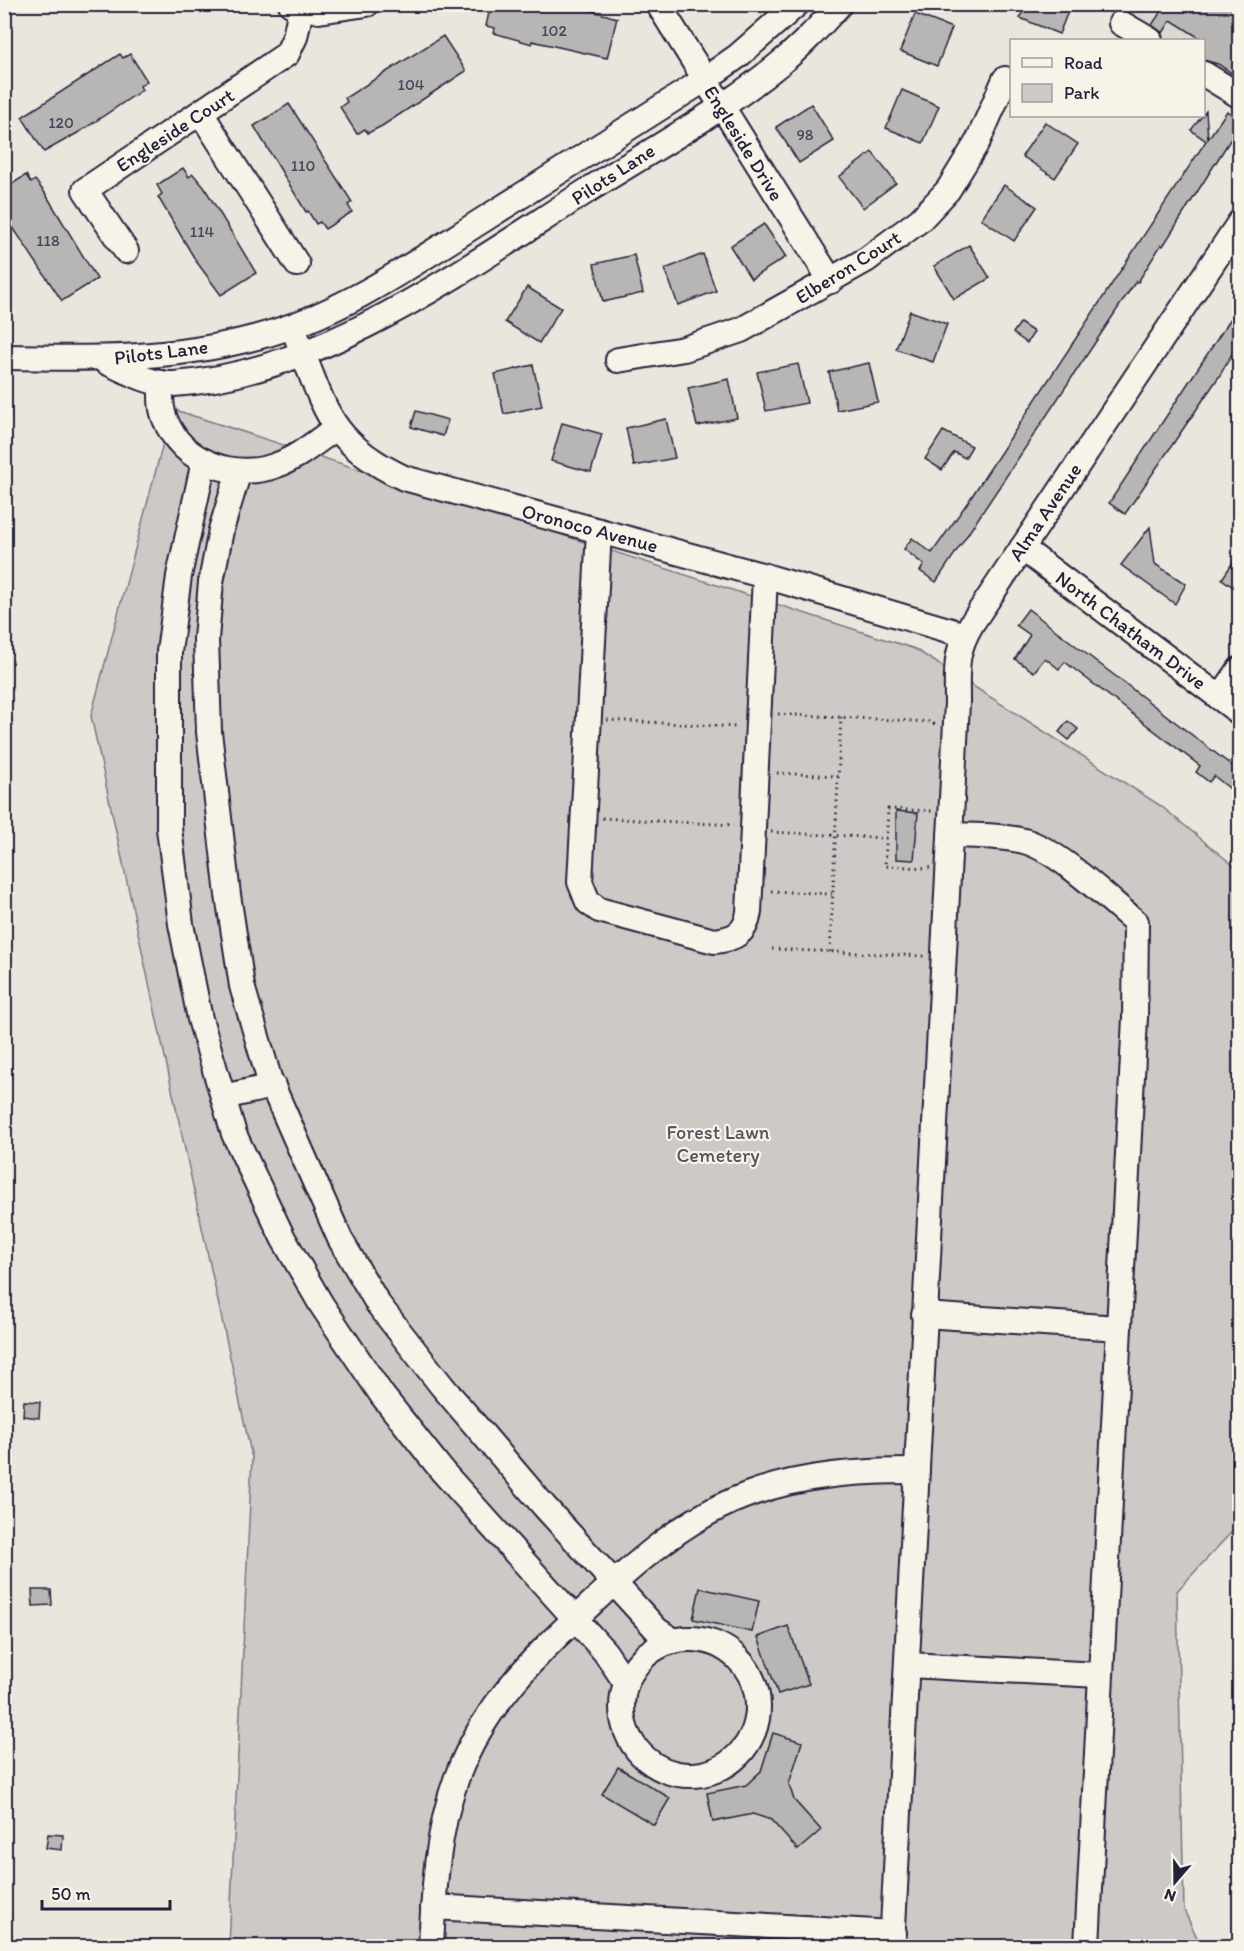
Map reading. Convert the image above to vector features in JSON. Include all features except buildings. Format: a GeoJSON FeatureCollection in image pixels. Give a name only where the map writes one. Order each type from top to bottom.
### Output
{"type":"FeatureCollection","features":[{"type":"Feature","properties":{"kind":"street"},"geometry":{"type":"LineString","coordinates":[[296,7],[318,11],[367,4]]}},
{"type":"Feature","properties":{"kind":"street","name":"Engleside Drive"},"geometry":{"type":"LineString","coordinates":[[658,4],[831,280]]}},
{"type":"Feature","properties":{"kind":"street","name":"Pilots Lane"},"geometry":{"type":"LineString","coordinates":[[101,360],[200,349],[258,337],[322,314],[401,272],[704,80],[738,56],[797,4]]}},
{"type":"Feature","properties":{"kind":"street","name":"Pilots Lane"},"geometry":{"type":"LineString","coordinates":[[101,360],[161,383],[173,384],[217,378],[303,352],[387,315],[720,106],[779,64],[840,4]]}},
{"type":"Feature","properties":{"kind":"street","name":"Engleside Court"},"geometry":{"type":"LineString","coordinates":[[126,251],[85,190],[287,54],[295,37],[296,7]]}},
{"type":"Feature","properties":{"kind":"street"},"geometry":{"type":"LineString","coordinates":[[1121,22],[1148,39]]}},
{"type":"Feature","properties":{"kind":"street"},"geometry":{"type":"LineString","coordinates":[[1205,75],[1239,96]]}},
{"type":"Feature","properties":{"kind":"street","name":"Elberon Court"},"geometry":{"type":"LineString","coordinates":[[618,360],[684,349],[741,330],[866,260],[920,220],[948,190],[978,141],[1005,79]]}},
{"type":"Feature","properties":{"kind":"street"},"geometry":{"type":"LineString","coordinates":[[201,113],[297,264]]}},
{"type":"Feature","properties":{"kind":"street"},"geometry":{"type":"LineString","coordinates":[[514,200],[531,226]]}},
{"type":"Feature","properties":{"kind":"street","name":"Alma Avenue"},"geometry":{"type":"LineString","coordinates":[[893,1940],[955,745],[957,654],[965,635],[1239,222]]}},
{"type":"Feature","properties":{"kind":"street","name":"Oronoco Avenue"},"geometry":{"type":"LineString","coordinates":[[292,325],[319,395],[336,428],[366,456],[404,478],[765,576],[965,635]]}},
{"type":"Feature","properties":{"kind":"street"},"geometry":{"type":"LineString","coordinates":[[4,357],[101,360]]}},
{"type":"Feature","properties":{"kind":"street"},"geometry":{"type":"LineString","coordinates":[[161,383],[163,412],[170,430],[186,449],[204,461],[239,471],[266,469],[290,459],[336,428]]}},
{"type":"Feature","properties":{"kind":"street"},"geometry":{"type":"LineString","coordinates":[[204,461],[179,576],[169,652],[169,828],[185,945],[200,1019],[234,1134],[283,1238],[321,1304],[382,1395],[443,1472],[605,1652],[626,1683]]}},
{"type":"Feature","properties":{"kind":"street"},"geometry":{"type":"LineString","coordinates":[[239,471],[221,530],[211,582],[206,639],[209,732],[242,986],[273,1086],[340,1239],[378,1304],[442,1386],[544,1506],[657,1630],[674,1641]]}},
{"type":"Feature","properties":{"kind":"street"},"geometry":{"type":"LineString","coordinates":[[191,524],[221,530]]}},
{"type":"Feature","properties":{"kind":"street"},"geometry":{"type":"LineString","coordinates":[[599,531],[580,882],[588,902],[599,910],[714,940],[727,940],[740,934],[747,924],[765,576]]}},
{"type":"Feature","properties":{"kind":"street","name":"North Chatham Drive"},"geometry":{"type":"LineString","coordinates":[[1022,548],[1239,713]]}},
{"type":"Feature","properties":{"kind":"street"},"geometry":{"type":"LineString","coordinates":[[1220,698],[1239,669]]}},
{"type":"Feature","properties":{"kind":"street"},"geometry":{"type":"LineString","coordinates":[[951,823],[996,837],[1026,842],[1049,853],[1136,922],[1135,1018],[1099,1675],[1087,1947]]}},
{"type":"Feature","properties":{"kind":"street"},"geometry":{"type":"LineString","coordinates":[[223,1097],[273,1086]]}},
{"type":"Feature","properties":{"kind":"street"},"geometry":{"type":"LineString","coordinates":[[924,1316],[1119,1328]]}},
{"type":"Feature","properties":{"kind":"street"},"geometry":{"type":"LineString","coordinates":[[431,1947],[437,1851],[445,1813],[457,1776],[476,1735],[497,1702],[538,1652],[614,1582],[685,1526],[747,1495],[813,1476],[870,1471],[917,1471]]}},
{"type":"Feature","properties":{"kind":"street"},"geometry":{"type":"LineString","coordinates":[[694,1639],[714,1644],[731,1653],[746,1668],[755,1686],[757,1715],[748,1743],[735,1759],[718,1770],[699,1775],[679,1775],[660,1768],[643,1757],[631,1741],[623,1722],[622,1702],[626,1683],[645,1656],[674,1641],[694,1639]]}},
{"type":"Feature","properties":{"kind":"street"},"geometry":{"type":"LineString","coordinates":[[908,1665],[1099,1675]]}},
{"type":"Feature","properties":{"kind":"street"},"geometry":{"type":"LineString","coordinates":[[433,1907],[893,1940]]}},
{"type":"Feature","properties":{"kind":"path"},"geometry":{"type":"LineString","coordinates":[[589,720],[758,720],[841,717],[932,722],[955,745]]}},
{"type":"Feature","properties":{"kind":"path"},"geometry":{"type":"LineString","coordinates":[[830,952],[841,717]]}},
{"type":"Feature","properties":{"kind":"path"},"geometry":{"type":"LineString","coordinates":[[756,772],[838,776]]}},
{"type":"Feature","properties":{"kind":"path"},"geometry":{"type":"LineString","coordinates":[[948,869],[885,866],[888,809],[951,823]]}},
{"type":"Feature","properties":{"kind":"path"},"geometry":{"type":"LineString","coordinates":[[583,817],[886,838]]}},
{"type":"Feature","properties":{"kind":"path"},"geometry":{"type":"LineString","coordinates":[[750,890],[832,894]]}},
{"type":"Feature","properties":{"kind":"path"},"geometry":{"type":"LineString","coordinates":[[772,949],[944,957]]}},
{"type":"Feature","properties":{"kind":"shaded area"},"geometry":{"type":"Polygon","coordinates":[[[1109,5],[1239,5],[1239,105],[1205,82],[1205,39],[1138,39],[1107,20],[1109,5]]]}},
{"type":"Feature","properties":{"kind":"green space","name":"Forest Lawn Cemetery"},"geometry":{"type":"Polygon","coordinates":[[[172,409],[915,649],[1161,806],[1239,870],[1239,1524],[1177,1591],[1184,1910],[1201,1946],[229,1946],[252,1458],[91,716],[172,409]]]}}]}
